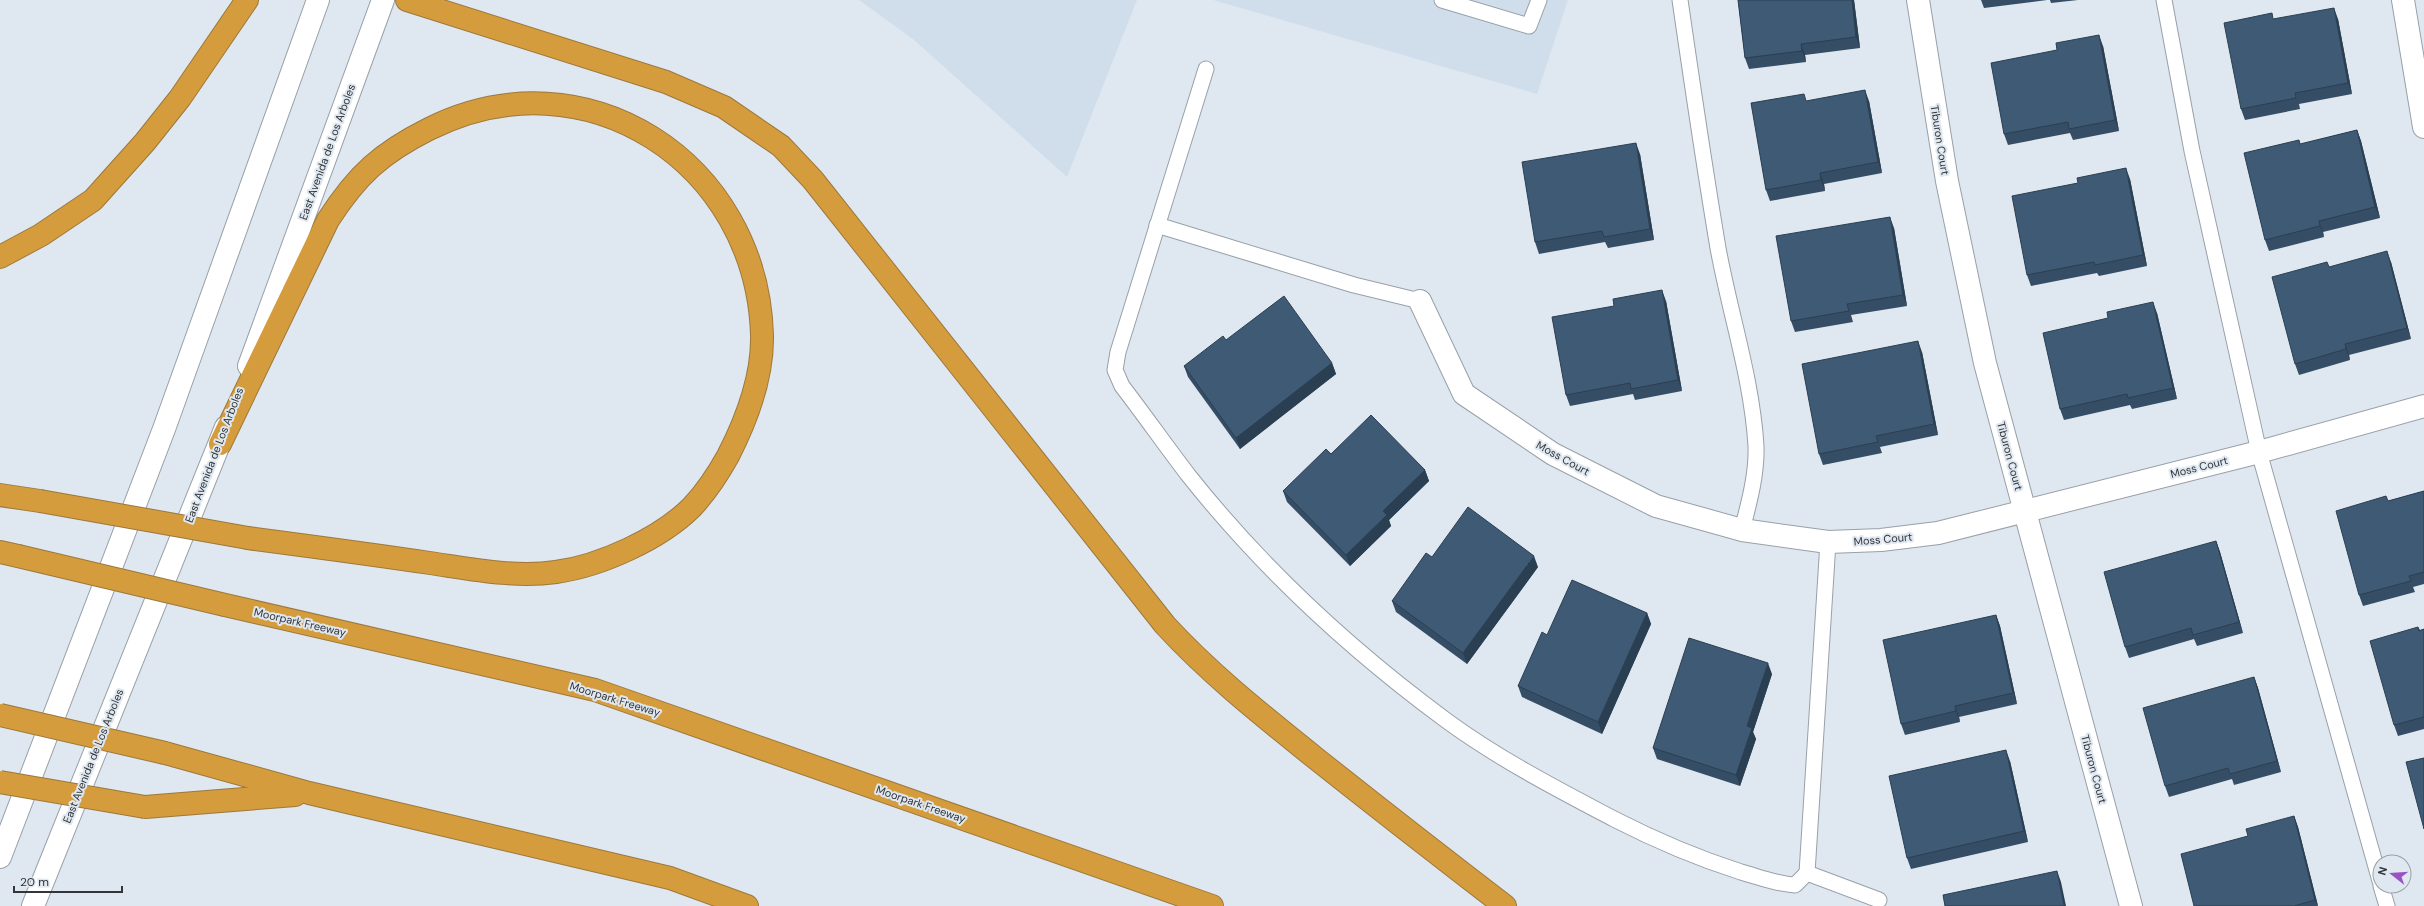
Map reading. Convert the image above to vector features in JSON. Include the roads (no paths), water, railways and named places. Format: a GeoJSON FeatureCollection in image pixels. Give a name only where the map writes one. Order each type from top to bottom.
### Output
{"type":"FeatureCollection","features":[{"type":"Feature","properties":{"kind":"highway"},"geometry":{"type":"LineString","coordinates":[[0,257],[41,235],[93,200],[145,142],[180,98],[248,0]]}},
{"type":"Feature","properties":{"kind":"highway"},"geometry":{"type":"LineString","coordinates":[[407,0],[666,82],[724,107],[781,146],[813,180],[1165,625],[1193,655],[1230,689],[1416,839],[1505,906]]}},
{"type":"Feature","properties":{"kind":"highway"},"geometry":{"type":"LineString","coordinates":[[0,495],[248,538],[445,565],[540,574],[560,572],[598,562],[654,536],[690,509],[713,481],[740,432],[751,401],[759,369],[762,336],[757,288],[749,262],[739,237],[704,182],[676,152],[653,137],[623,122],[579,106],[554,103],[500,105],[471,112],[443,122],[386,154],[362,173],[346,192],[328,220],[220,444]]}},
{"type":"Feature","properties":{"kind":"highway","name":"Moorpark Freeway"},"geometry":{"type":"LineString","coordinates":[[9,554],[595,690],[1212,906]]}},
{"type":"Feature","properties":{"kind":"highway"},"geometry":{"type":"LineString","coordinates":[[0,715],[165,753],[309,794],[670,878],[747,906]]}},
{"type":"Feature","properties":{"kind":"highway"},"geometry":{"type":"LineString","coordinates":[[0,782],[145,807],[309,794]]}},
{"type":"Feature","properties":{"kind":"street"},"geometry":{"type":"LineString","coordinates":[[0,857],[164,429],[318,0]]}},
{"type":"Feature","properties":{"kind":"street","name":"East Avenida de Los Arboles"},"geometry":{"type":"LineString","coordinates":[[33,906],[220,444],[383,0]]}},
{"type":"Feature","properties":{"kind":"street","name":"Tiburon Court"},"geometry":{"type":"LineString","coordinates":[[1918,0],[1947,181],[1985,363],[2131,906]]}},
{"type":"Feature","properties":{"kind":"street"},"geometry":{"type":"LineString","coordinates":[[2403,0],[2424,127]]}},
{"type":"Feature","properties":{"kind":"street","name":"Moss Court"},"geometry":{"type":"LineString","coordinates":[[1420,301],[1464,394],[1553,454],[1656,506],[1742,530],[1828,542],[1882,540],[1938,533],[2259,452],[2424,406]]}},
{"type":"Feature","properties":{"kind":"lane"},"geometry":{"type":"LineString","coordinates":[[1442,0],[1529,26],[1538,0]]}},
{"type":"Feature","properties":{"kind":"lane"},"geometry":{"type":"LineString","coordinates":[[1680,0],[1697,123],[1717,242],[1749,392],[1756,448],[1751,492],[1742,530]]}},
{"type":"Feature","properties":{"kind":"lane"},"geometry":{"type":"LineString","coordinates":[[2164,0],[2192,151],[2259,452],[2372,854]]}},
{"type":"Feature","properties":{"kind":"lane"},"geometry":{"type":"LineString","coordinates":[[1206,69],[1118,352],[1115,370],[1122,386],[1190,477],[1281,578],[1325,622],[1379,668],[1449,722],[1547,784],[1656,841],[1712,862],[1781,884],[1795,885],[1807,874],[1828,542]]}},
{"type":"Feature","properties":{"kind":"lane"},"geometry":{"type":"LineString","coordinates":[[1157,225],[1354,285],[1420,301]]}},
{"type":"Feature","properties":{"kind":"lane"},"geometry":{"type":"LineString","coordinates":[[1807,874],[1879,900]]}},
{"type":"Feature","properties":{"kind":"lane"},"geometry":{"type":"LineString","coordinates":[[2383,894],[2387,906]]}}]}
